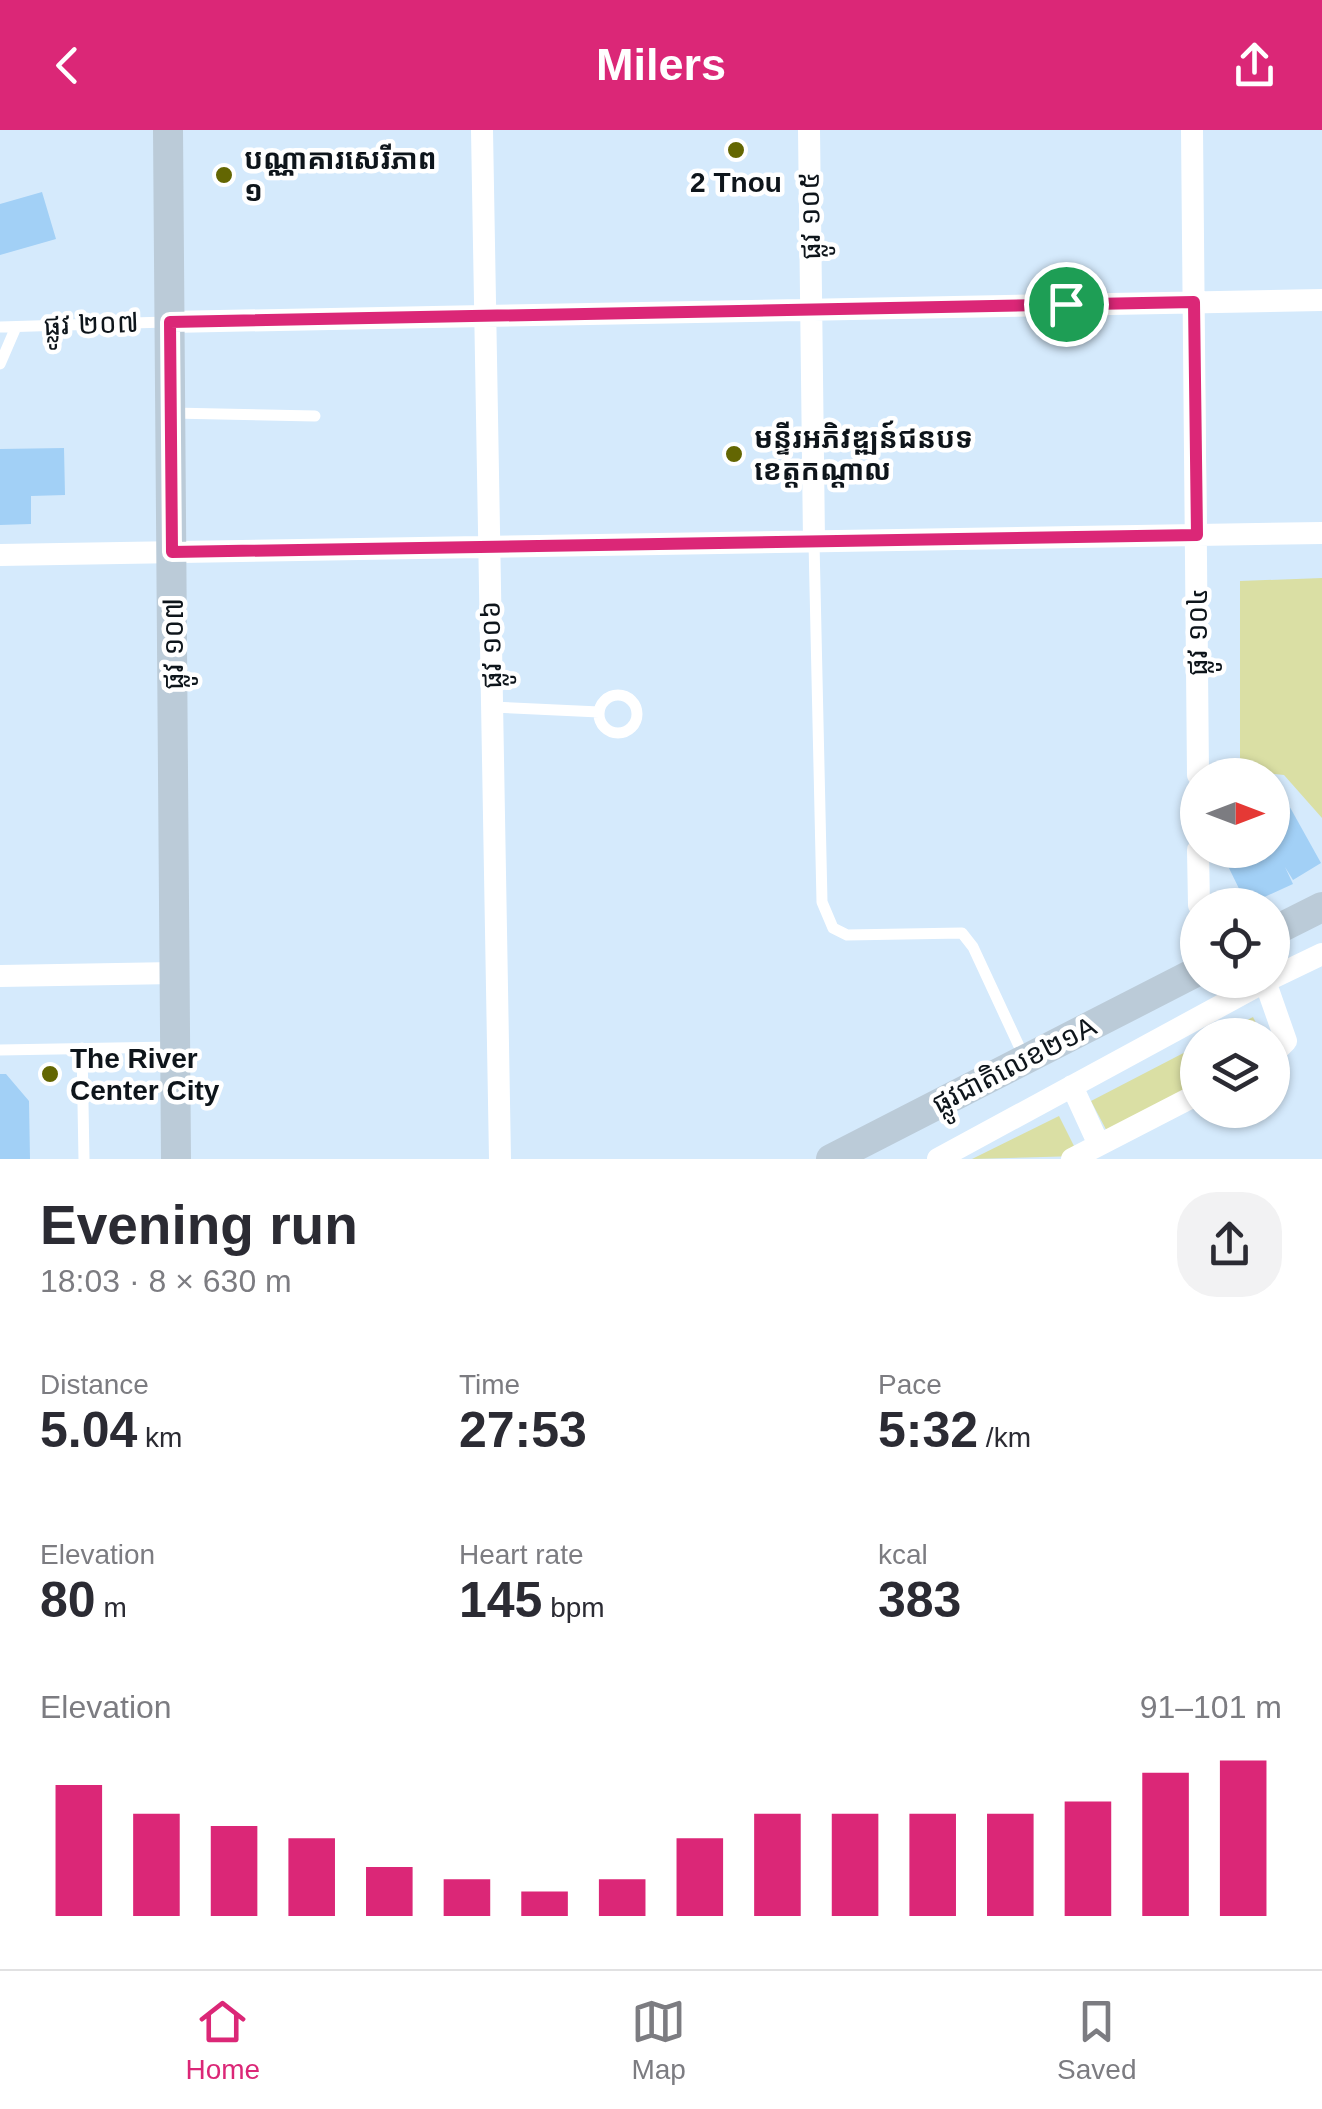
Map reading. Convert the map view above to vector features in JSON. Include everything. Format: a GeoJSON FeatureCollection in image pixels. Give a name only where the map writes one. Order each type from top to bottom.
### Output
{"type":"FeatureCollection","features":[{"type":"Feature","properties":{"kind":"street","name":"ផ្លូវ ១០៧"},"geometry":{"type":"LineString","coordinates":[[168,130],[176,1159]]}},
{"type":"Feature","properties":{"kind":"street","name":"ផ្លូវ ១០៦"},"geometry":{"type":"LineString","coordinates":[[482,130],[500,1159]]}},
{"type":"Feature","properties":{"kind":"street","name":"ផ្លូវ ១០៥"},"geometry":{"type":"LineString","coordinates":[[809,130],[814,542]]}},
{"type":"Feature","properties":{"kind":"street","name":"ផ្លូវ ១០៤"},"geometry":{"type":"LineString","coordinates":[[1192,130],[1198,758]]}},
{"type":"Feature","properties":{"kind":"street","name":"ផ្លូវ ២០៧"},"geometry":{"type":"LineString","coordinates":[[170,322],[1322,300]]}},
{"type":"Feature","properties":{"kind":"street"},"geometry":{"type":"LineString","coordinates":[[0,555],[1322,533]]}},
{"type":"Feature","properties":{"kind":"street"},"geometry":{"type":"LineString","coordinates":[[1290,923],[1322,907]]}},
{"type":"Feature","properties":{"kind":"street"},"geometry":{"type":"LineString","coordinates":[[1290,970],[1322,954]]}},
{"type":"Feature","properties":{"kind":"street"},"geometry":{"type":"LineString","coordinates":[[0,976],[175,973]]}},
{"type":"Feature","properties":{"kind":"street","name":"ផ្លូវជាតិលេខ២១A"},"geometry":{"type":"LineString","coordinates":[[830,1159],[1180,980]]}},
{"type":"Feature","properties":{"kind":"street"},"geometry":{"type":"LineString","coordinates":[[938,1159],[1236,998]]}},
{"type":"Feature","properties":{"kind":"street"},"geometry":{"type":"LineString","coordinates":[[1072,1086],[1100,1145]]}},
{"type":"Feature","properties":{"kind":"street"},"geometry":{"type":"LineString","coordinates":[[1072,1159],[1180,1103]]}},
{"type":"Feature","properties":{"kind":"lane","name":"ផ្លូវ ២០៧"},"geometry":{"type":"LineString","coordinates":[[0,327],[170,322]]}},
{"type":"Feature","properties":{"kind":"lane"},"geometry":{"type":"LineString","coordinates":[[0,364],[16,326]]}},
{"type":"Feature","properties":{"kind":"lane"},"geometry":{"type":"LineString","coordinates":[[172,413],[314,416]]}},
{"type":"Feature","properties":{"kind":"lane"},"geometry":{"type":"LineString","coordinates":[[814,542],[822,902],[833,928],[847,935],[962,933],[973,946],[1025,1059]]}},
{"type":"Feature","properties":{"kind":"lane"},"geometry":{"type":"LineString","coordinates":[[492,707],[599,712]]}},
{"type":"Feature","properties":{"kind":"lane"},"geometry":{"type":"LineString","coordinates":[[0,1050],[176,1047]]}},
{"type":"Feature","properties":{"kind":"lane"},"geometry":{"type":"LineString","coordinates":[[82,1048],[84,1159]]}},
{"type":"Feature","properties":{"kind":"green space"},"geometry":{"type":"Polygon","coordinates":[[[1322,578],[1322,818],[1290,782],[1290,758],[1240,758],[1240,581],[1322,578]]]}},
{"type":"Feature","properties":{"kind":"green space"},"geometry":{"type":"Polygon","coordinates":[[[1180,1055],[1180,1100],[1110,1137],[1091,1101],[1180,1055]]]}},
{"type":"Feature","properties":{"kind":"green space"},"geometry":{"type":"Polygon","coordinates":[[[1059,1116],[1079,1156],[972,1159],[1059,1116]]]}},
{"type":"Feature","properties":{"kind":"building"},"geometry":{"type":"Polygon","coordinates":[[[42,192],[56,239],[0,255],[0,204],[42,192]]]}},
{"type":"Feature","properties":{"kind":"building"},"geometry":{"type":"Polygon","coordinates":[[[64,448],[65,495],[31,496],[31,524],[0,525],[0,449],[64,448]]]}},
{"type":"Feature","properties":{"kind":"building"},"geometry":{"type":"Polygon","coordinates":[[[1290,807],[1321,863],[1293,880],[1286,868],[1290,868],[1290,807]]]}},
{"type":"Feature","properties":{"kind":"building"},"geometry":{"type":"Polygon","coordinates":[[[1229,868],[1285,868],[1293,884],[1284,888],[1239,888],[1229,868]]]}},
{"type":"Feature","properties":{"kind":"building"},"geometry":{"type":"Polygon","coordinates":[[[0,1074],[6,1074],[29,1101],[30,1159],[0,1159],[0,1074]]]}},
{"type":"Feature","properties":{"kind":"place","name":"2 Tnou"},"geometry":{"type":"Point","coordinates":[736,150]}},
{"type":"Feature","properties":{"kind":"place","name":"បណ្ណាគារសេរីភាព ១"},"geometry":{"type":"Point","coordinates":[224,175]}},
{"type":"Feature","properties":{"kind":"place","name":"មន្ទីរអភិវឌ្ឍន៍ជនបទ ខេត្តកណ្តាល"},"geometry":{"type":"Point","coordinates":[734,454]}},
{"type":"Feature","properties":{"kind":"place","name":"The River Center City"},"geometry":{"type":"Point","coordinates":[50,1074]}},
{"type":"Feature","properties":{"kind":"route"},"geometry":{"type":"LineString","coordinates":[[1194,302],[1197,535],[172,552],[170,322],[1066,304],[1194,302]]}}]}
